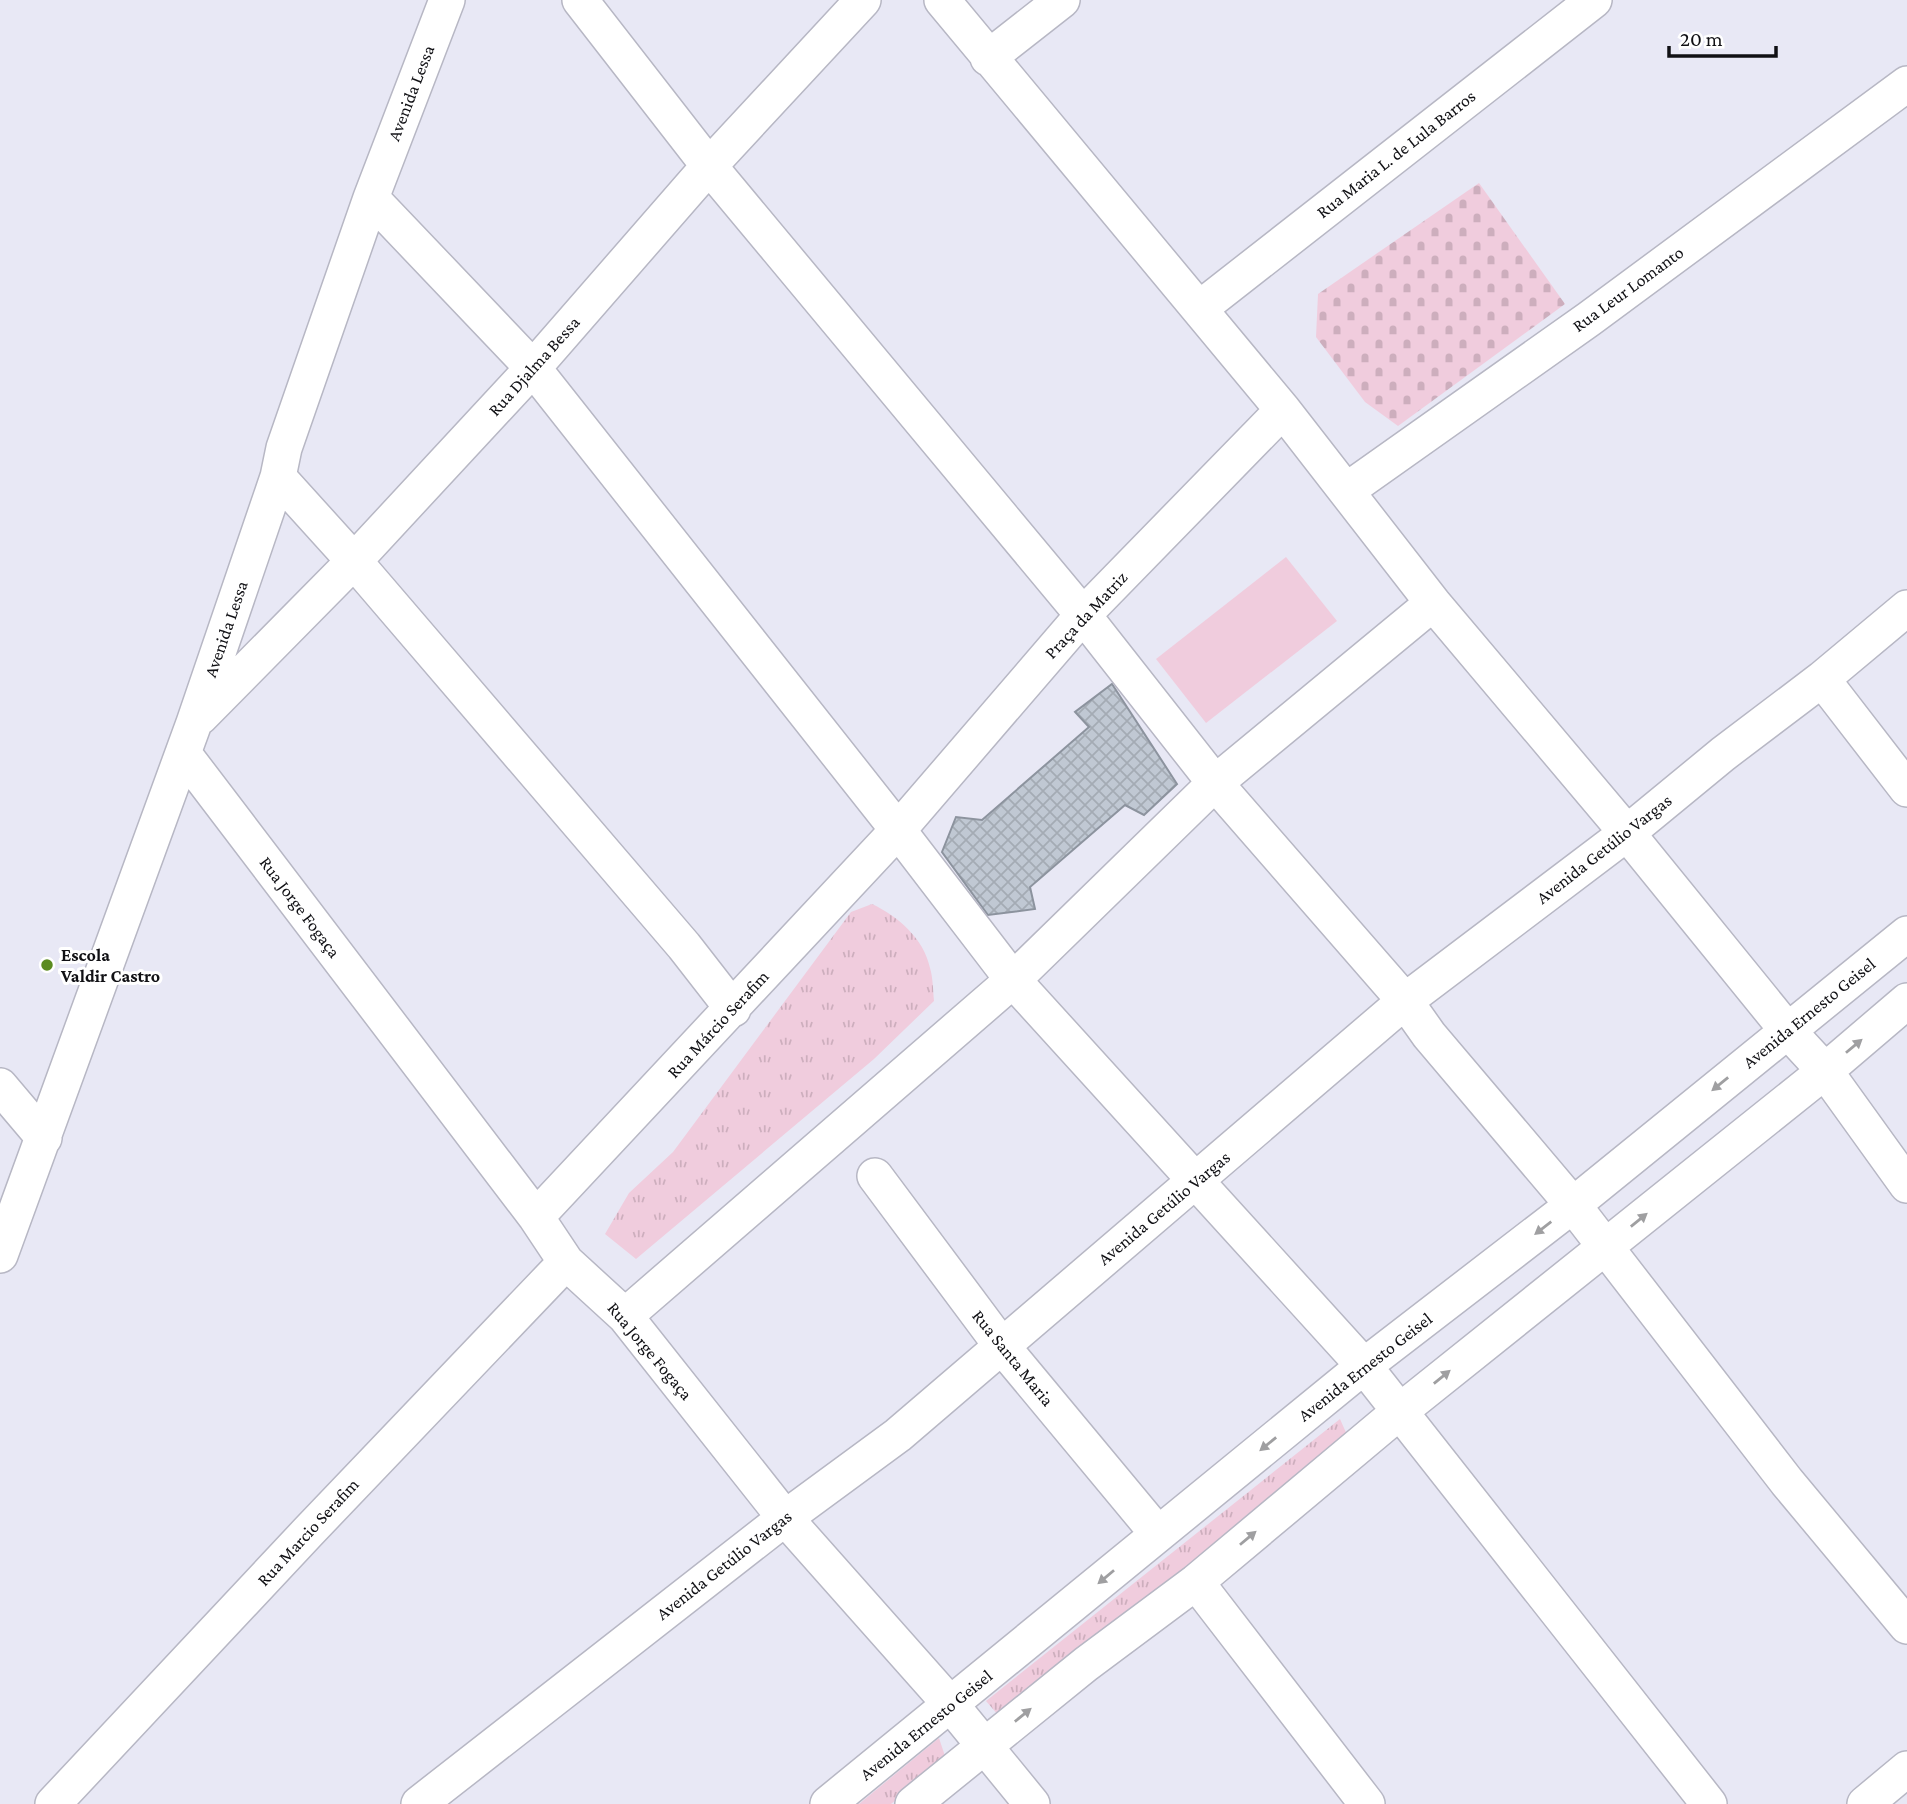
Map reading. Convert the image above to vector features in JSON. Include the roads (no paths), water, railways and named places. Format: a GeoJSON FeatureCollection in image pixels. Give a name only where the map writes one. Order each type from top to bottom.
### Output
{"type":"FeatureCollection","features":[{"type":"Feature","properties":{"kind":"street","name":"Avenida Lessa"},"geometry":{"type":"LineString","coordinates":[[0,1255],[188,738],[278,477],[284,447],[371,198],[447,0]]}},
{"type":"Feature","properties":{"kind":"street"},"geometry":{"type":"LineString","coordinates":[[580,0],[709,166],[1083,615],[1215,783],[1405,1001],[1429,1035],[1573,1205],[1787,1482],[1907,1626]]}},
{"type":"Feature","properties":{"kind":"street","name":"Rua Djalma Bessa"},"geometry":{"type":"LineString","coordinates":[[188,738],[533,368],[709,166],[863,0]]}},
{"type":"Feature","properties":{"kind":"street"},"geometry":{"type":"LineString","coordinates":[[942,0],[1283,410],[1433,603],[1627,833],[1787,1030],[1825,1071],[1907,1185]]}},
{"type":"Feature","properties":{"kind":"street"},"geometry":{"type":"LineString","coordinates":[[988,58],[1062,0]]}},
{"type":"Feature","properties":{"kind":"street","name":"Rua Maria L. de Lula Barros"},"geometry":{"type":"LineString","coordinates":[[1199,309],[1594,0]]}},
{"type":"Feature","properties":{"kind":"street","name":"Rua Leur Lomanto"},"geometry":{"type":"LineString","coordinates":[[1346,491],[1589,319],[1907,84]]}},
{"type":"Feature","properties":{"kind":"street"},"geometry":{"type":"LineString","coordinates":[[371,198],[533,368],[1013,980],[1364,1366],[1709,1804]]}},
{"type":"Feature","properties":{"kind":"street","name":"Praça da Matriz"},"geometry":{"type":"LineString","coordinates":[[898,830],[1083,615],[1283,410]]}},
{"type":"Feature","properties":{"kind":"street"},"geometry":{"type":"LineString","coordinates":[[278,477],[354,561],[684,946],[733,1009]]}},
{"type":"Feature","properties":{"kind":"street"},"geometry":{"type":"LineString","coordinates":[[625,1316],[1013,980],[1215,783],[1433,603]]}},
{"type":"Feature","properties":{"kind":"street","name":"Avenida Getúlio Vargas"},"geometry":{"type":"LineString","coordinates":[[419,1804],[785,1518],[898,1435],[1405,1001],[1627,833],[1723,754],[1822,679],[1907,608]]}},
{"type":"Feature","properties":{"kind":"street"},"geometry":{"type":"LineString","coordinates":[[1822,679],[1907,789]]}},
{"type":"Feature","properties":{"kind":"street","name":"Rua Jorge Fogaça"},"geometry":{"type":"LineString","coordinates":[[188,738],[537,1217],[566,1262],[625,1316],[785,1518],[951,1705],[1032,1804]]}},
{"type":"Feature","properties":{"kind":"street","name":"Rua Márcio Serafim"},"geometry":{"type":"LineString","coordinates":[[537,1217],[898,830]]}},
{"type":"Feature","properties":{"kind":"street","name":"Avenida Ernesto Geisel"},"geometry":{"type":"LineString","coordinates":[[828,1804],[1364,1366],[1573,1205],[1907,934]]}},
{"type":"Feature","properties":{"kind":"street"},"geometry":{"type":"LineString","coordinates":[[913,1804],[1086,1664],[1196,1582],[1399,1412],[1825,1071],[1907,1001]]}},
{"type":"Feature","properties":{"kind":"street"},"geometry":{"type":"LineString","coordinates":[[0,1086],[44,1138]]}},
{"type":"Feature","properties":{"kind":"street","name":"Rua Santa Maria"},"geometry":{"type":"LineString","coordinates":[[875,1176],[1001,1345],[1158,1534]]}},
{"type":"Feature","properties":{"kind":"street","name":"Rua Marcio Serafim"},"geometry":{"type":"LineString","coordinates":[[53,1804],[566,1262]]}},
{"type":"Feature","properties":{"kind":"street"},"geometry":{"type":"LineString","coordinates":[[1196,1582],[1367,1804]]}},
{"type":"Feature","properties":{"kind":"street"},"geometry":{"type":"LineString","coordinates":[[1865,1804],[1907,1769]]}},
{"type":"Feature","properties":{"kind":"place","name":"Escola Valdir Castro"},"geometry":{"type":"Point","coordinates":[47,965]}}]}
